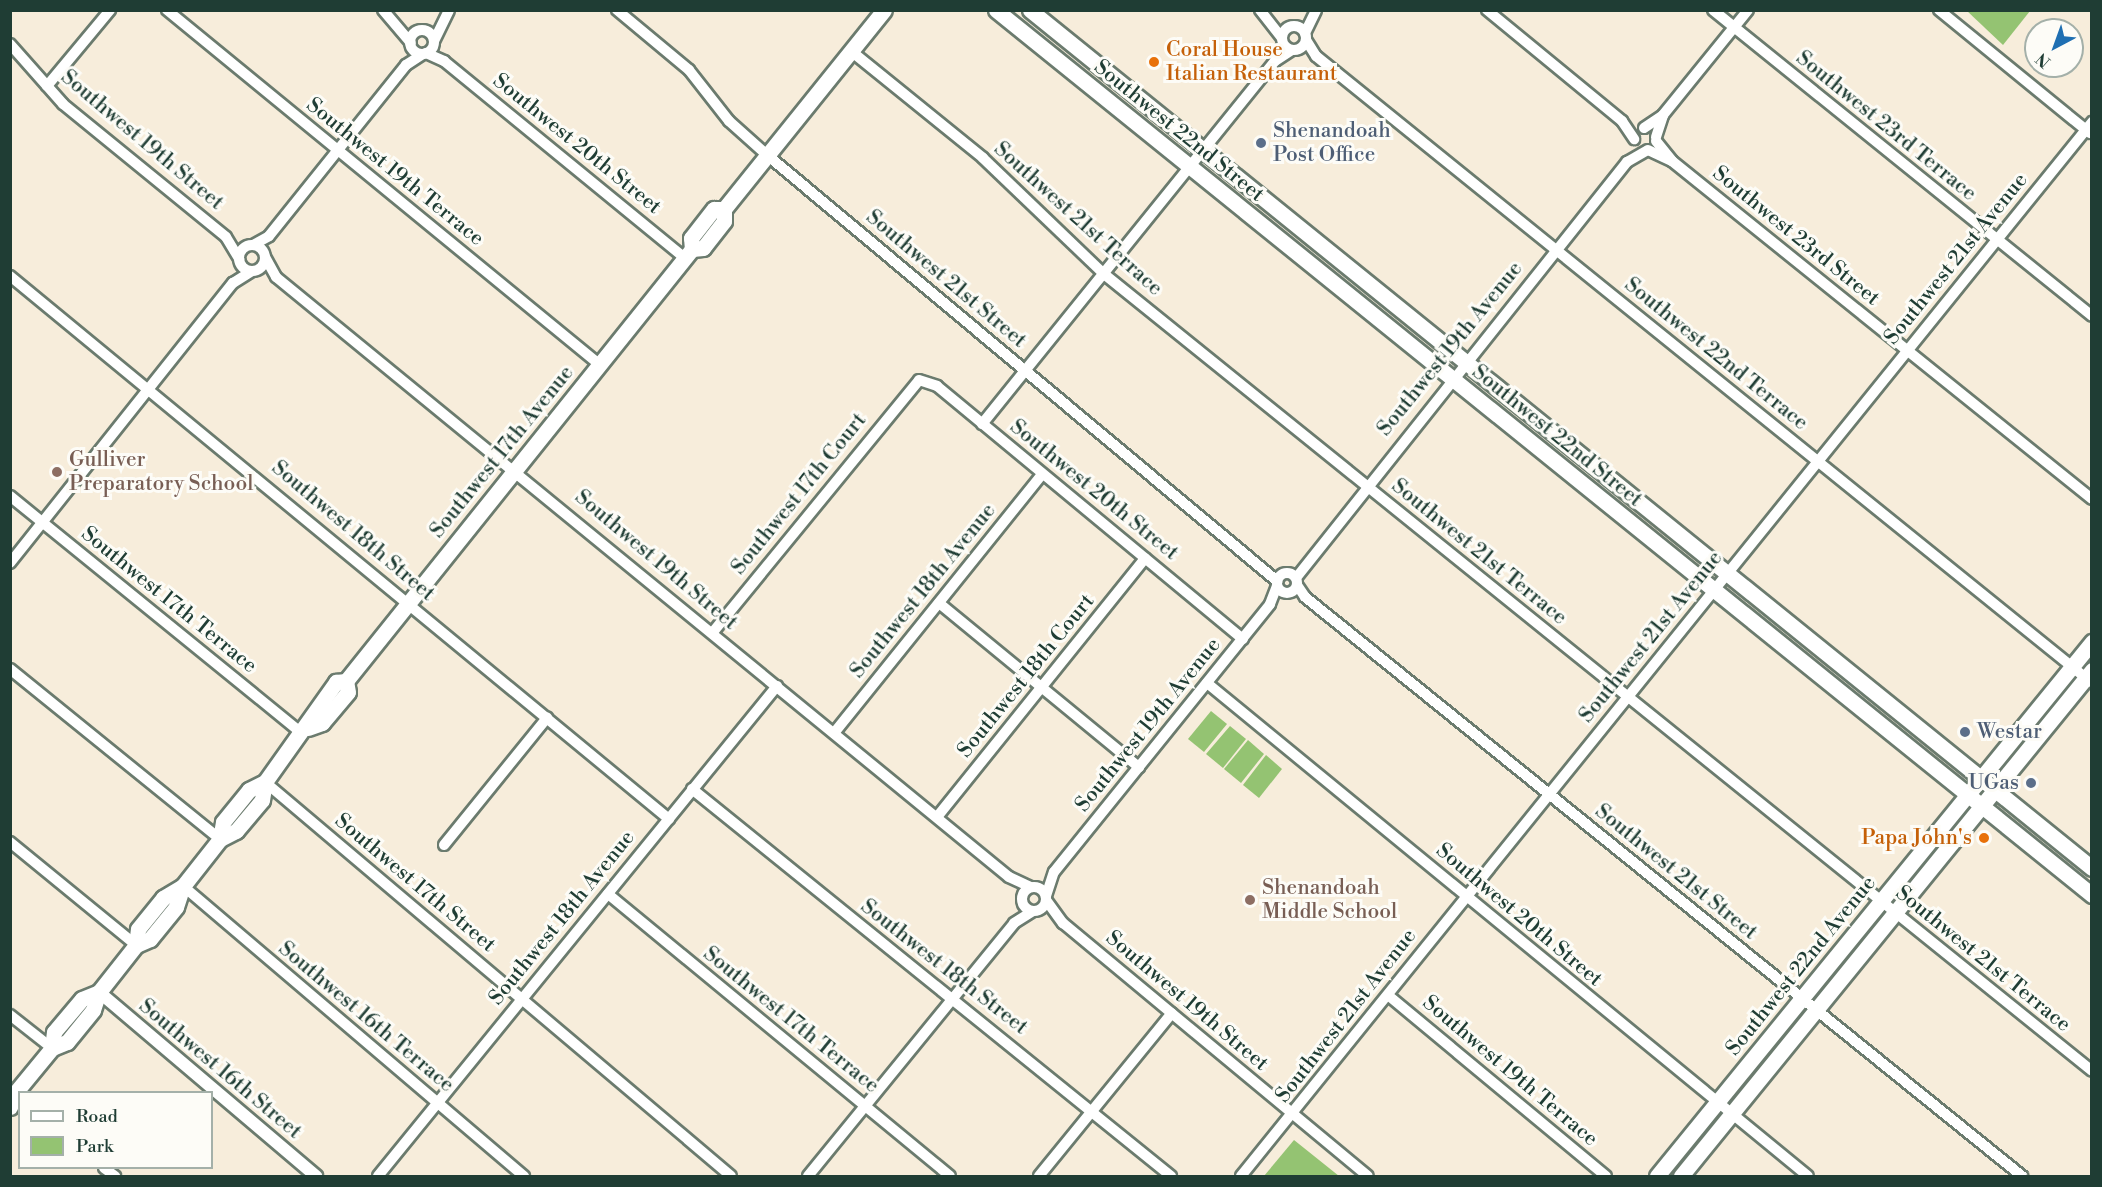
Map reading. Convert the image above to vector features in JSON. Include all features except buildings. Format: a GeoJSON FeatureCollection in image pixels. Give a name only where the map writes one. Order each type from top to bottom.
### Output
{"type":"FeatureCollection","features":[{"type":"Feature","properties":{"kind":"main road","name":"Southwest 17th Avenue"},"geometry":{"type":"LineString","coordinates":[[19,1091],[52,1048],[67,1042],[93,1010],[99,992],[136,945],[150,939],[176,907],[183,886],[220,839],[236,831],[262,800],[266,782],[306,731],[322,723],[348,692],[346,681],[688,254],[703,248],[724,221],[724,209],[884,10]]}},
{"type":"Feature","properties":{"kind":"main road","name":"Southwest 22nd Street"},"geometry":{"type":"LineString","coordinates":[[996,10],[2091,895]]}},
{"type":"Feature","properties":{"kind":"main road","name":"Southwest 22nd Street"},"geometry":{"type":"LineString","coordinates":[[1030,10],[2091,868]]}},
{"type":"Feature","properties":{"kind":"main road","name":"Southwest 22nd Avenue"},"geometry":{"type":"LineString","coordinates":[[1656,1176],[2091,642]]}},
{"type":"Feature","properties":{"kind":"main road","name":"Southwest 22nd Avenue"},"geometry":{"type":"LineString","coordinates":[[1681,1176],[1981,806],[2090,676]]}},
{"type":"Feature","properties":{"kind":"street"},"geometry":{"type":"LineString","coordinates":[[47,86],[110,10]]}},
{"type":"Feature","properties":{"kind":"street","name":"Southwest 19th Terrace"},"geometry":{"type":"LineString","coordinates":[[167,10],[599,364]]}},
{"type":"Feature","properties":{"kind":"street"},"geometry":{"type":"LineString","coordinates":[[383,10],[397,22],[411,45]]}},
{"type":"Feature","properties":{"kind":"street"},"geometry":{"type":"LineString","coordinates":[[233,283],[239,260],[251,246],[269,236],[406,64],[424,54],[434,42],[441,22],[449,10]]}},
{"type":"Feature","properties":{"kind":"street","name":"Southwest 21st Street"},"geometry":{"type":"LineString","coordinates":[[616,10],[689,70],[729,120],[767,155],[1025,371],[2022,1176]]}},
{"type":"Feature","properties":{"kind":"street"},"geometry":{"type":"LineString","coordinates":[[1260,10],[1270,19],[1282,39],[1294,50]]}},
{"type":"Feature","properties":{"kind":"street"},"geometry":{"type":"LineString","coordinates":[[1487,10],[1622,120],[1643,128],[1663,115],[1748,10]]}},
{"type":"Feature","properties":{"kind":"street","name":"Southwest 23rd Terrace"},"geometry":{"type":"LineString","coordinates":[[1713,10],[2091,316]]}},
{"type":"Feature","properties":{"kind":"street"},"geometry":{"type":"LineString","coordinates":[[1939,10],[2090,128]]}},
{"type":"Feature","properties":{"kind":"street"},"geometry":{"type":"LineString","coordinates":[[1275,61],[1282,39],[1292,26],[1314,13]]}},
{"type":"Feature","properties":{"kind":"street"},"geometry":{"type":"LineString","coordinates":[[982,424],[1275,61],[1294,50],[1305,36],[1314,13]]}},
{"type":"Feature","properties":{"kind":"street"},"geometry":{"type":"LineString","coordinates":[[1270,19],[1292,26],[1305,36]]}},
{"type":"Feature","properties":{"kind":"street"},"geometry":{"type":"LineString","coordinates":[[397,22],[421,31],[434,42]]}},
{"type":"Feature","properties":{"kind":"street"},"geometry":{"type":"LineString","coordinates":[[406,64],[411,45],[421,31],[441,22]]}},
{"type":"Feature","properties":{"kind":"street","name":"Southwest 22nd Terrace"},"geometry":{"type":"LineString","coordinates":[[1305,36],[1316,56],[2072,666],[2090,676]]}},
{"type":"Feature","properties":{"kind":"street","name":"Southwest 20th Street"},"geometry":{"type":"LineString","coordinates":[[434,42],[444,61]]}},
{"type":"Feature","properties":{"kind":"street","name":"Southwest 20th Street"},"geometry":{"type":"LineString","coordinates":[[411,45],[424,54],[444,61],[688,254]]}},
{"type":"Feature","properties":{"kind":"street","name":"Southwest 19th Street"},"geometry":{"type":"LineString","coordinates":[[11,46],[47,86],[226,237],[251,246],[265,256],[276,277],[713,632],[1009,877],[1032,887],[1046,898],[1064,923],[1368,1176]]}},
{"type":"Feature","properties":{"kind":"street","name":"Southwest 22nd Terrace"},"geometry":{"type":"LineString","coordinates":[[1294,50],[1316,56]]}},
{"type":"Feature","properties":{"kind":"street","name":"Southwest 21st Terrace"},"geometry":{"type":"LineString","coordinates":[[851,51],[982,158],[1104,274],[2091,1071]]}},
{"type":"Feature","properties":{"kind":"street"},"geometry":{"type":"LineString","coordinates":[[1656,139],[1663,115]]}},
{"type":"Feature","properties":{"kind":"street"},"geometry":{"type":"LineString","coordinates":[[1622,120],[1634,140]]}},
{"type":"Feature","properties":{"kind":"street","name":"Southwest 19th Avenue"},"geometry":{"type":"LineString","coordinates":[[1022,900],[1032,887],[1054,872],[1627,162],[1634,140],[1643,128]]}},
{"type":"Feature","properties":{"kind":"street","name":"Southwest 23rd Street"},"geometry":{"type":"LineString","coordinates":[[1643,128],[1656,139],[1672,161],[2091,500]]}},
{"type":"Feature","properties":{"kind":"street","name":"Southwest 21st Avenue"},"geometry":{"type":"LineString","coordinates":[[1241,1176],[1389,996],[1466,896],[1727,573],[2090,128]]}},
{"type":"Feature","properties":{"kind":"street","name":"Southwest 19th Avenue"},"geometry":{"type":"LineString","coordinates":[[1627,162],[1647,151],[1656,139]]}},
{"type":"Feature","properties":{"kind":"street","name":"Southwest 23rd Street"},"geometry":{"type":"LineString","coordinates":[[1634,140],[1647,151],[1672,161]]}},
{"type":"Feature","properties":{"kind":"street"},"geometry":{"type":"LineString","coordinates":[[10,563],[233,283],[253,271],[265,256],[269,236]]}},
{"type":"Feature","properties":{"kind":"street","name":"Southwest 19th Street"},"geometry":{"type":"LineString","coordinates":[[226,237],[239,260],[253,271],[276,277]]}},
{"type":"Feature","properties":{"kind":"street","name":"Southwest 18th Street"},"geometry":{"type":"LineString","coordinates":[[10,276],[409,602],[669,819]]}},
{"type":"Feature","properties":{"kind":"street","name":"Southwest 20th Street"},"geometry":{"type":"LineString","coordinates":[[916,381],[937,386],[1243,639]]}},
{"type":"Feature","properties":{"kind":"street","name":"Southwest 17th Court"},"geometry":{"type":"LineString","coordinates":[[713,632],[916,381]]}},
{"type":"Feature","properties":{"kind":"street","name":"Southwest 18th Avenue"},"geometry":{"type":"LineString","coordinates":[[834,733],[1042,474]]}},
{"type":"Feature","properties":{"kind":"street","name":"Southwest 17th Terrace"},"geometry":{"type":"LineString","coordinates":[[10,496],[306,731]]}},
{"type":"Feature","properties":{"kind":"street","name":"Southwest 18th Court"},"geometry":{"type":"LineString","coordinates":[[937,818],[1145,558]]}},
{"type":"Feature","properties":{"kind":"street"},"geometry":{"type":"LineString","coordinates":[[939,603],[1139,767]]}},
{"type":"Feature","properties":{"kind":"street"},"geometry":{"type":"LineString","coordinates":[[10,669],[220,839]]}},
{"type":"Feature","properties":{"kind":"street","name":"Southwest 20th Street"},"geometry":{"type":"LineString","coordinates":[[1207,682],[1716,1103],[1808,1176]]}},
{"type":"Feature","properties":{"kind":"street","name":"Southwest 18th Avenue"},"geometry":{"type":"LineString","coordinates":[[378,1176],[777,686]]}},
{"type":"Feature","properties":{"kind":"street"},"geometry":{"type":"LineString","coordinates":[[444,845],[548,718]]}},
{"type":"Feature","properties":{"kind":"street","name":"Southwest 17th Street"},"geometry":{"type":"LineString","coordinates":[[266,782],[731,1176]]}},
{"type":"Feature","properties":{"kind":"street","name":"Southwest 18th Street"},"geometry":{"type":"LineString","coordinates":[[692,789],[1171,1176]]}},
{"type":"Feature","properties":{"kind":"street"},"geometry":{"type":"LineString","coordinates":[[10,842],[136,945]]}},
{"type":"Feature","properties":{"kind":"street","name":"Southwest 19th Avenue"},"geometry":{"type":"LineString","coordinates":[[1046,898],[1054,872]]}},
{"type":"Feature","properties":{"kind":"street","name":"Southwest 19th Street"},"geometry":{"type":"LineString","coordinates":[[1009,877],[1022,900],[1034,911],[1064,923]]}},
{"type":"Feature","properties":{"kind":"street","name":"Southwest 16th Terrace"},"geometry":{"type":"LineString","coordinates":[[183,886],[524,1176]]}},
{"type":"Feature","properties":{"kind":"street","name":"Southwest 17th Terrace"},"geometry":{"type":"LineString","coordinates":[[608,894],[950,1176]]}},
{"type":"Feature","properties":{"kind":"street"},"geometry":{"type":"LineString","coordinates":[[1014,923],[1034,911],[1046,898]]}},
{"type":"Feature","properties":{"kind":"street"},"geometry":{"type":"LineString","coordinates":[[808,1176],[1014,923],[1022,900]]}},
{"type":"Feature","properties":{"kind":"street","name":"Southwest 16th Street"},"geometry":{"type":"LineString","coordinates":[[99,992],[316,1176]]}},
{"type":"Feature","properties":{"kind":"street","name":"Southwest 19th Terrace"},"geometry":{"type":"LineString","coordinates":[[1389,996],[1606,1176]]}},
{"type":"Feature","properties":{"kind":"street"},"geometry":{"type":"LineString","coordinates":[[1039,1176],[1172,1013]]}},
{"type":"Feature","properties":{"kind":"street"},"geometry":{"type":"LineString","coordinates":[[10,1015],[52,1048]]}},
{"type":"Feature","properties":{"kind":"green space"},"geometry":{"type":"Polygon","coordinates":[[[1966,10],[2030,10],[2003,45],[1966,10]]]}},
{"type":"Feature","properties":{"kind":"green space"},"geometry":{"type":"Polygon","coordinates":[[[1211,711],[1227,724],[1204,752],[1188,739],[1211,711]]]}},
{"type":"Feature","properties":{"kind":"green space"},"geometry":{"type":"Polygon","coordinates":[[[1230,726],[1246,739],[1223,768],[1206,754],[1230,726]]]}},
{"type":"Feature","properties":{"kind":"green space"},"geometry":{"type":"Polygon","coordinates":[[[1248,740],[1264,754],[1241,783],[1224,769],[1248,740]]]}},
{"type":"Feature","properties":{"kind":"green space"},"geometry":{"type":"Polygon","coordinates":[[[1266,755],[1282,769],[1259,798],[1243,785],[1266,755]]]}},
{"type":"Feature","properties":{"kind":"green space"},"geometry":{"type":"Polygon","coordinates":[[[1294,1140],[1339,1176],[1264,1176],[1294,1140]]]}},
{"type":"Feature","properties":{"kind":"place","name":"Coral House Italian Restaurant"},"geometry":{"type":"Point","coordinates":[1154,62]}},
{"type":"Feature","properties":{"kind":"place","name":"Shenandoah Post Office"},"geometry":{"type":"Point","coordinates":[1261,143]}},
{"type":"Feature","properties":{"kind":"place","name":"Gulliver Preparatory School"},"geometry":{"type":"Point","coordinates":[57,472]}},
{"type":"Feature","properties":{"kind":"place","name":"Westar"},"geometry":{"type":"Point","coordinates":[1965,732]}},
{"type":"Feature","properties":{"kind":"place","name":"UGas"},"geometry":{"type":"Point","coordinates":[2031,783]}},
{"type":"Feature","properties":{"kind":"place","name":"Papa John's"},"geometry":{"type":"Point","coordinates":[1984,838]}},
{"type":"Feature","properties":{"kind":"place","name":"Shenandoah Middle School"},"geometry":{"type":"Point","coordinates":[1250,900]}}]}
